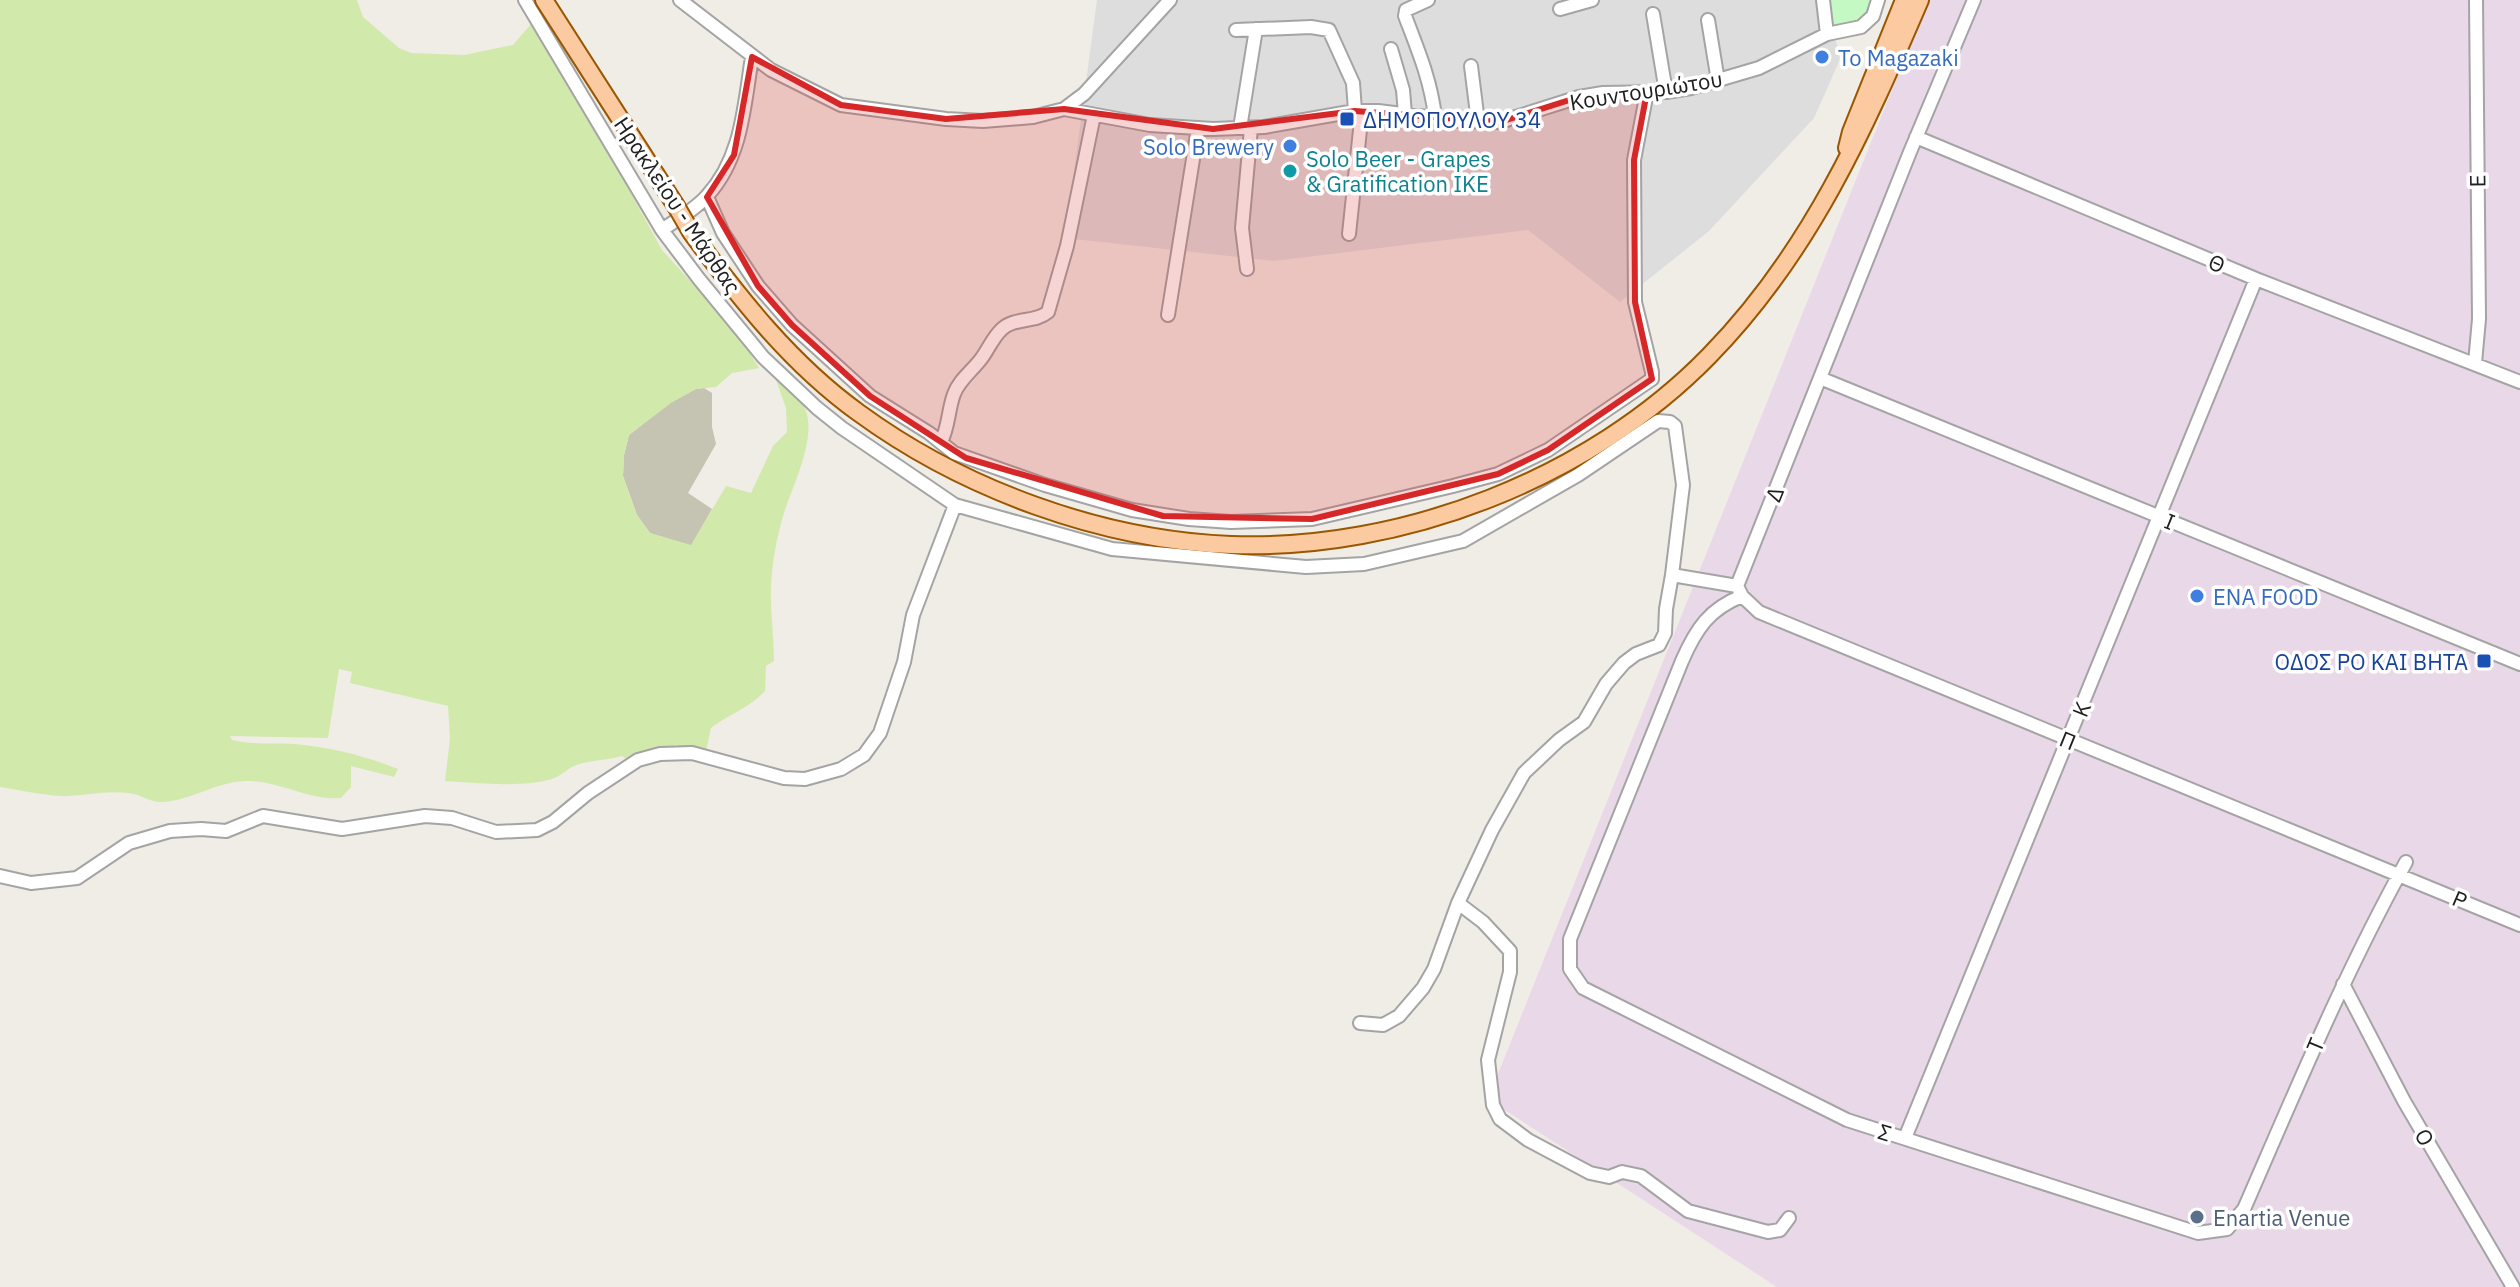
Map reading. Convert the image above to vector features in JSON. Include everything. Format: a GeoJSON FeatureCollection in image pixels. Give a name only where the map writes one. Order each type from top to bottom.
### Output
{"type":"FeatureCollection","features":[{"type":"Feature","properties":{"kind":"main road","name":"Ηρακλείου - Μάρθας"},"geometry":{"type":"LineString","coordinates":[[544,0],[691,232],[733,289],[778,342],[816,379],[908,446],[1009,497],[1125,530],[1178,540],[1231,545],[1285,544],[1397,527],[1477,503],[1556,470],[1608,440],[1663,398],[1707,358],[1742,320],[1801,241],[1829,195],[1904,0]]}},
{"type":"Feature","properties":{"kind":"main road","name":"Ηρακλείου - Μάρθας"},"geometry":{"type":"LineString","coordinates":[[1844,161],[1861,136],[1920,0]]}},
{"type":"Feature","properties":{"kind":"street"},"geometry":{"type":"LineString","coordinates":[[525,0],[662,230],[763,357],[842,428],[955,505],[1112,549],[1306,567],[1364,564],[1463,541],[1578,475],[1658,421],[1670,422],[1675,426],[1683,485],[1665,633],[1659,645],[1624,663],[1606,684],[1584,722],[1524,773],[1492,830],[1458,903],[1434,969],[1410,1005],[1383,1025],[1360,1023]]}},
{"type":"Feature","properties":{"kind":"street","name":"Κουντουριώτου"},"geometry":{"type":"LineString","coordinates":[[680,0],[752,57],[817,95],[841,105],[983,121],[1033,117],[1064,109],[1150,125],[1198,128],[1246,128],[1358,111],[1500,122],[1579,97],[1603,93],[1666,92],[1759,68],[1827,34],[1861,27],[1873,16],[1878,0]]}},
{"type":"Feature","properties":{"kind":"street"},"geometry":{"type":"LineString","coordinates":[[1064,109],[1084,94],[1170,0]]}},
{"type":"Feature","properties":{"kind":"street"},"geometry":{"type":"LineString","coordinates":[[1428,0],[1406,10],[1405,16],[1424,63],[1435,117]]}},
{"type":"Feature","properties":{"kind":"street"},"geometry":{"type":"LineString","coordinates":[[1560,9],[1592,0]]}},
{"type":"Feature","properties":{"kind":"street"},"geometry":{"type":"LineString","coordinates":[[1823,0],[1827,34]]}},
{"type":"Feature","properties":{"kind":"street","name":"Δ"},"geometry":{"type":"LineString","coordinates":[[1740,591],[1820,378],[1974,0]]}},
{"type":"Feature","properties":{"kind":"street","name":"Ε"},"geometry":{"type":"LineString","coordinates":[[2475,363],[2479,319],[2476,0]]}},
{"type":"Feature","properties":{"kind":"street"},"geometry":{"type":"LineString","coordinates":[[1653,14],[1666,92]]}},
{"type":"Feature","properties":{"kind":"street"},"geometry":{"type":"LineString","coordinates":[[1708,20],[1718,81]]}},
{"type":"Feature","properties":{"kind":"street"},"geometry":{"type":"LineString","coordinates":[[1236,30],[1311,27],[1329,30],[1353,83],[1358,111],[1349,234]]}},
{"type":"Feature","properties":{"kind":"street"},"geometry":{"type":"LineString","coordinates":[[1247,269],[1242,228],[1246,128],[1256,29]]}},
{"type":"Feature","properties":{"kind":"street"},"geometry":{"type":"LineString","coordinates":[[1391,49],[1403,90],[1405,114]]}},
{"type":"Feature","properties":{"kind":"street"},"geometry":{"type":"LineString","coordinates":[[662,230],[707,197],[734,155],[752,57]]}},
{"type":"Feature","properties":{"kind":"street"},"geometry":{"type":"LineString","coordinates":[[1471,66],[1478,122]]}},
{"type":"Feature","properties":{"kind":"street"},"geometry":{"type":"LineString","coordinates":[[707,197],[716,219],[758,286],[792,325],[870,396],[954,453],[1045,485],[1132,510],[1231,522],[1312,519],[1498,474],[1548,450],[1652,379],[1635,302],[1634,160],[1647,92]]}},
{"type":"Feature","properties":{"kind":"street"},"geometry":{"type":"LineString","coordinates":[[941,442],[948,429],[955,390],[996,335],[1004,326],[1042,317],[1048,312],[1067,246],[1094,115]]}},
{"type":"Feature","properties":{"kind":"street"},"geometry":{"type":"LineString","coordinates":[[1168,315],[1198,128]]}},
{"type":"Feature","properties":{"kind":"street","name":"Θ"},"geometry":{"type":"LineString","coordinates":[[1916,137],[2256,279],[2520,382]]}},
{"type":"Feature","properties":{"kind":"street","name":"Κ"},"geometry":{"type":"LineString","coordinates":[[1905,1138],[2256,279]]}},
{"type":"Feature","properties":{"kind":"street","name":"Ι"},"geometry":{"type":"LineString","coordinates":[[1820,378],[2520,664]]}},
{"type":"Feature","properties":{"kind":"street"},"geometry":{"type":"LineString","coordinates":[[0,876],[31,883],[77,878],[129,843],[170,831],[226,831],[263,816],[342,829],[425,816],[452,818],[496,832],[537,830],[553,822],[588,793],[638,760],[660,754],[692,753],[784,778],[805,779],[841,769],[864,755],[880,733],[901,675],[913,615],[955,505]]}},
{"type":"Feature","properties":{"kind":"street"},"geometry":{"type":"LineString","coordinates":[[1672,575],[1740,591]]}},
{"type":"Feature","properties":{"kind":"street","name":"Π"},"geometry":{"type":"LineString","coordinates":[[1740,591],[1759,612],[2068,740],[2403,868]]}},
{"type":"Feature","properties":{"kind":"street","name":"Σ"},"geometry":{"type":"LineString","coordinates":[[1740,591],[1708,617],[1692,638],[1570,939],[1570,969],[1583,988],[1847,1120],[2198,1233],[2227,1229]]}},
{"type":"Feature","properties":{"kind":"street","name":"Ρ"},"geometry":{"type":"LineString","coordinates":[[2403,868],[2520,925]]}},
{"type":"Feature","properties":{"kind":"street","name":"Τ"},"geometry":{"type":"LineString","coordinates":[[2227,1229],[2244,1209],[2343,984],[2403,868]]}},
{"type":"Feature","properties":{"kind":"street"},"geometry":{"type":"LineString","coordinates":[[1458,903],[1483,922],[1510,951],[1510,972],[1495,1022],[1488,1060],[1493,1105],[1500,1119],[1528,1140],[1590,1173],[1609,1177],[1622,1172],[1641,1176],[1688,1211],[1768,1232],[1780,1230],[1789,1218]]}},
{"type":"Feature","properties":{"kind":"street","name":"Ο"},"geometry":{"type":"LineString","coordinates":[[2343,984],[2404,1101],[2513,1287]]}},
{"type":"Feature","properties":{"kind":"highlighted area"},"geometry":{"type":"Polygon","coordinates":[[[752,57],[841,105],[946,119],[1064,109],[1213,129],[1355,111],[1500,122],[1579,97],[1647,92],[1634,160],[1635,302],[1652,379],[1548,450],[1498,474],[1312,519],[1163,516],[966,458],[870,396],[792,325],[758,286],[707,197],[734,155],[752,57]]]}},
{"type":"Feature","properties":{"kind":"shaded area"},"geometry":{"type":"Polygon","coordinates":[[[1097,0],[1822,0],[1841,57],[1814,118],[1709,231],[1620,302],[1528,230],[1274,261],[1065,238],[1097,0]]]}},
{"type":"Feature","properties":{"kind":"shaded area"},"geometry":{"type":"Polygon","coordinates":[[[1928,0],[2520,0],[2520,1287],[1777,1287],[1488,1099],[1928,0]]]}},
{"type":"Feature","properties":{"kind":"shaded area"},"geometry":{"type":"Polygon","coordinates":[[[704,388],[712,393],[712,427],[716,444],[688,493],[712,509],[691,546],[650,533],[637,515],[623,476],[624,455],[629,435],[671,402],[704,388]]]}},
{"type":"Feature","properties":{"kind":"green space"},"geometry":{"type":"Polygon","coordinates":[[[0,0],[357,0],[363,17],[399,48],[411,53],[464,55],[513,45],[531,24],[604,144],[662,250],[737,332],[759,368],[732,373],[716,387],[696,389],[671,403],[629,435],[623,476],[637,515],[650,533],[691,545],[726,486],[751,493],[773,446],[787,432],[786,408],[774,374],[797,395],[806,411],[806,449],[784,513],[774,559],[771,596],[774,661],[766,666],[765,691],[711,728],[706,751],[676,745],[648,751],[628,760],[622,756],[579,764],[556,778],[539,782],[485,784],[445,781],[450,739],[448,706],[350,683],[352,672],[339,669],[328,738],[230,736],[232,740],[240,742],[295,744],[334,750],[398,769],[394,777],[351,766],[351,787],[341,798],[245,781],[163,802],[128,793],[61,796],[0,787],[0,0]]]}},
{"type":"Feature","properties":{"kind":"green space"},"geometry":{"type":"Polygon","coordinates":[[[1827,0],[1874,0],[1876,11],[1856,29],[1833,30],[1827,0]]]}},
{"type":"Feature","properties":{"kind":"place","name":"To Magazaki"},"geometry":{"type":"Point","coordinates":[1822,57]}},
{"type":"Feature","properties":{"kind":"place","name":"ΔΗΜΟΠΟΥΛΟΥ 34"},"geometry":{"type":"Point","coordinates":[1347,119]}},
{"type":"Feature","properties":{"kind":"place","name":"Solo Brewery"},"geometry":{"type":"Point","coordinates":[1290,146]}},
{"type":"Feature","properties":{"kind":"place","name":"Solo Beer - Grapes & Gratification IKE"},"geometry":{"type":"Point","coordinates":[1290,171]}},
{"type":"Feature","properties":{"kind":"place","name":"ENA FOOD"},"geometry":{"type":"Point","coordinates":[2197,596]}},
{"type":"Feature","properties":{"kind":"place","name":"ΟΔΟΣ ΡΟ ΚΑΙ ΒΗΤΑ"},"geometry":{"type":"Point","coordinates":[2484,661]}},
{"type":"Feature","properties":{"kind":"place","name":"Enartia Venue"},"geometry":{"type":"Point","coordinates":[2197,1217]}}]}
